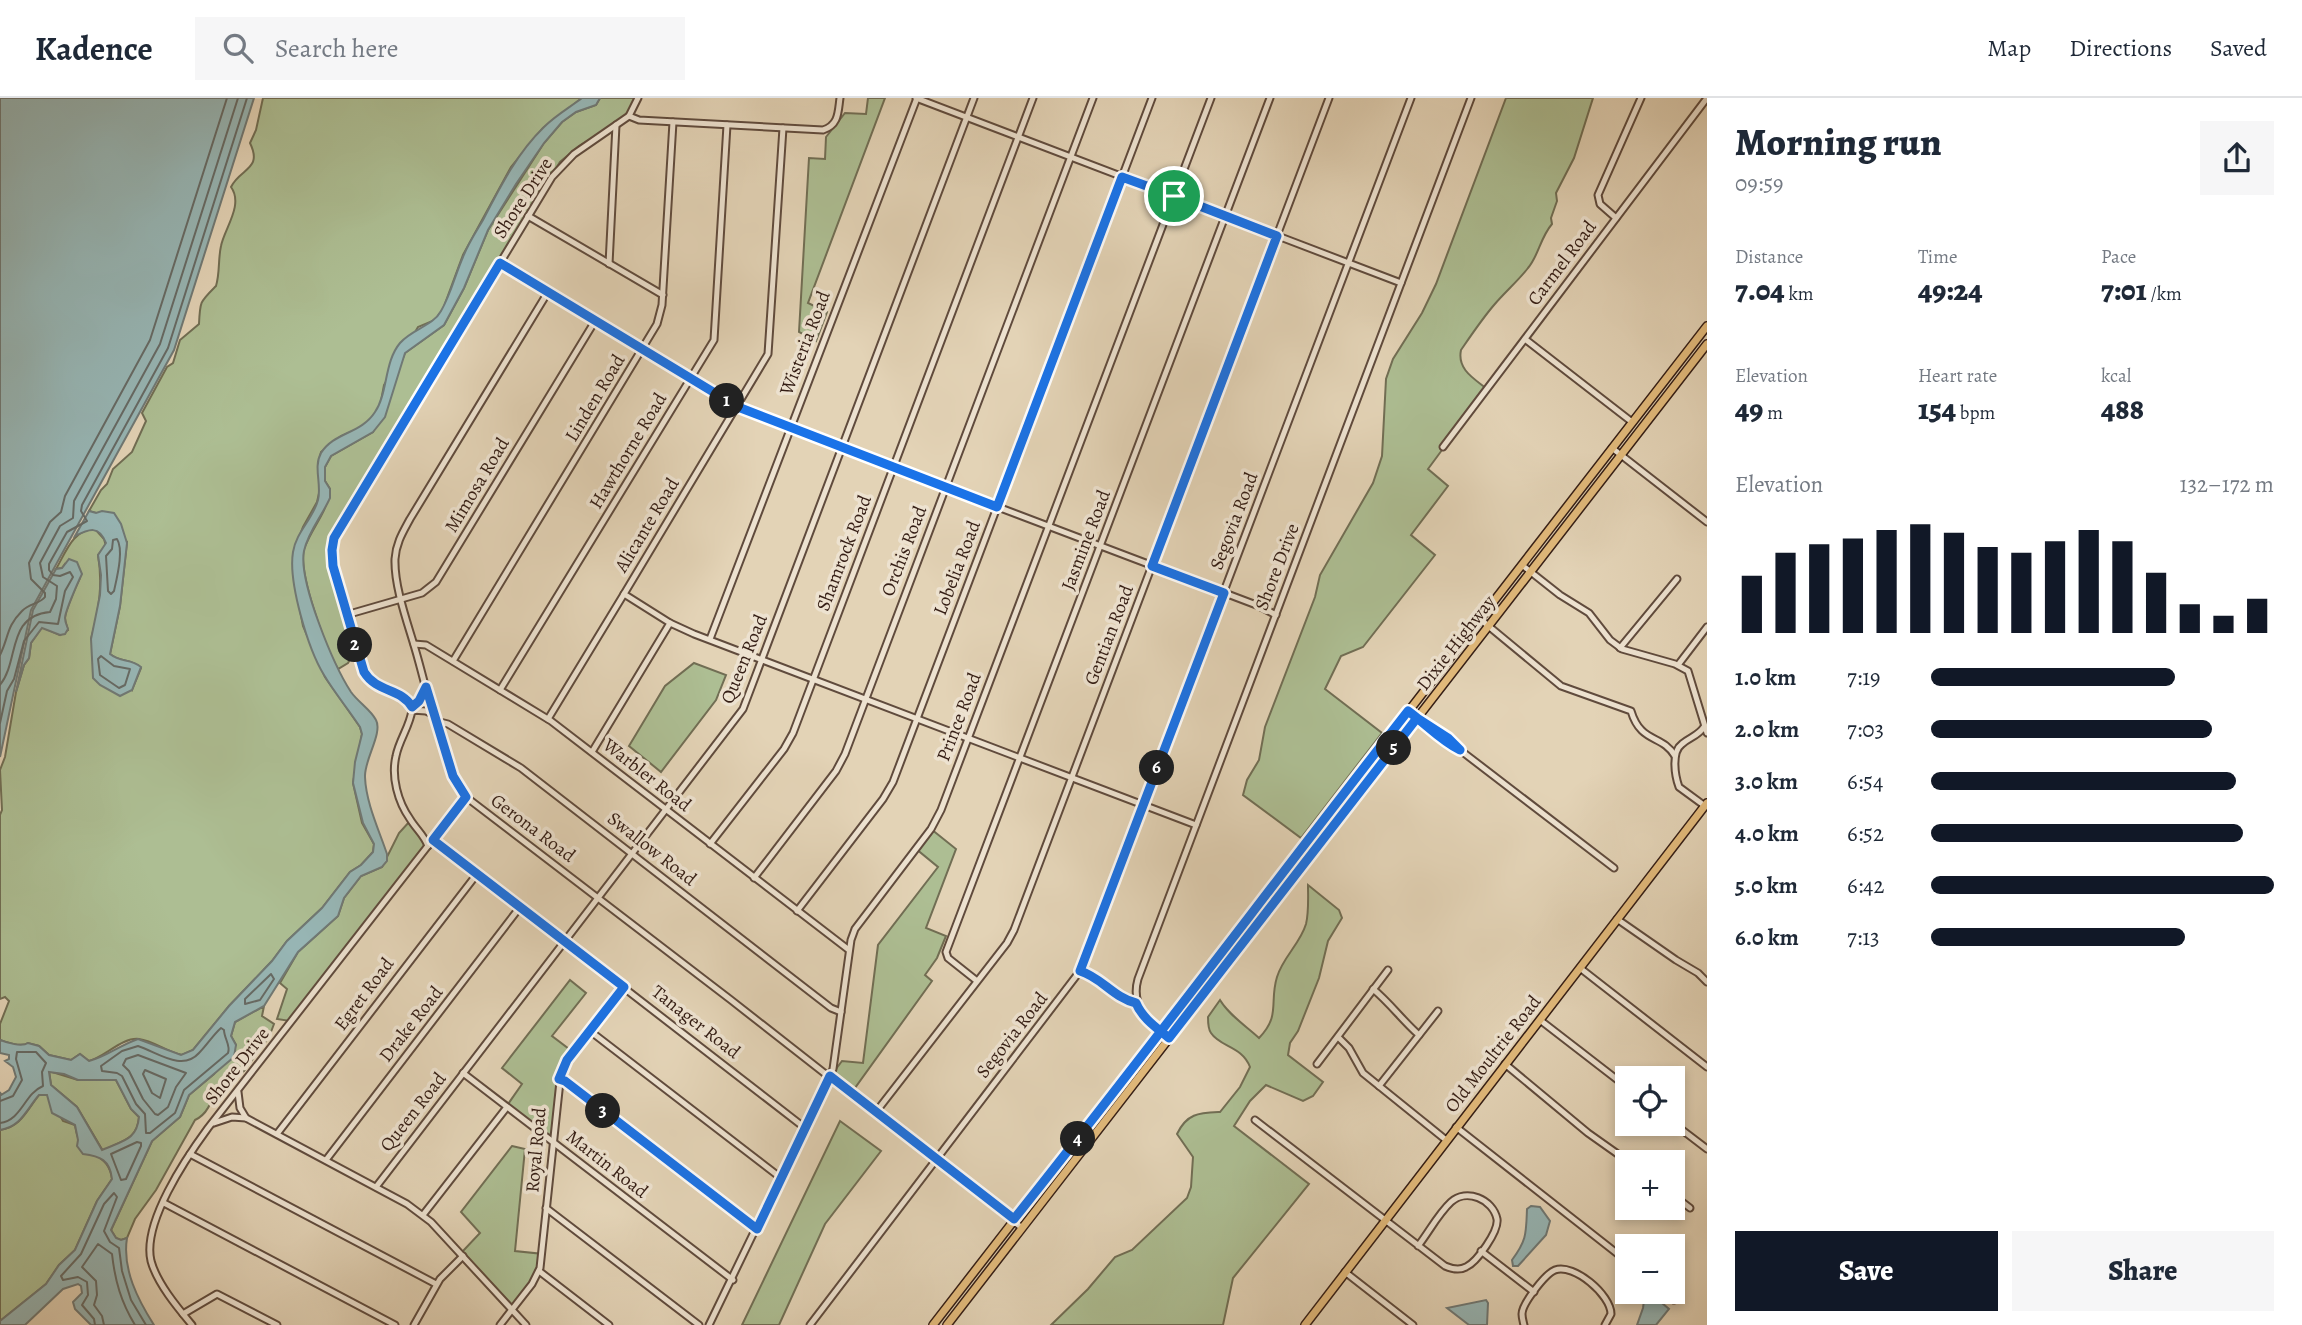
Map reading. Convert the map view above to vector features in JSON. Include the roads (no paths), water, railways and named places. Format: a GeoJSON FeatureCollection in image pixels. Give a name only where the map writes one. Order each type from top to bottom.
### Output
{"type":"FeatureCollection","features":[{"type":"Feature","properties":{"kind":"main road"},"geometry":{"type":"LineString","coordinates":[[933,1325],[1632,422],[1703,336],[1707,326]]}},
{"type":"Feature","properties":{"kind":"main road","name":"Dixie Highway"},"geometry":{"type":"LineString","coordinates":[[947,1325],[1707,344]]}},
{"type":"Feature","properties":{"kind":"main road"},"geometry":{"type":"LineString","coordinates":[[1352,784],[1361,791]]}},
{"type":"Feature","properties":{"kind":"main road","name":"Old Moultrie Road"},"geometry":{"type":"LineString","coordinates":[[1305,1325],[1706,805]]}},
{"type":"Feature","properties":{"kind":"main road"},"geometry":{"type":"LineString","coordinates":[[1267,894],[1276,901]]}},
{"type":"Feature","properties":{"kind":"main road"},"geometry":{"type":"LineString","coordinates":[[1086,1128],[1094,1135]]}},
{"type":"Feature","properties":{"kind":"street","name":"Shore Drive"},"geometry":{"type":"LineString","coordinates":[[426,687],[419,701],[412,707],[404,698],[380,688],[371,681],[362,666],[346,615],[332,558],[332,546],[338,530],[552,177],[566,161],[629,116],[638,98]]}},
{"type":"Feature","properties":{"kind":"street"},"geometry":{"type":"LineString","coordinates":[[629,116],[639,120],[828,129],[837,118],[840,98]]}},
{"type":"Feature","properties":{"kind":"street"},"geometry":{"type":"LineString","coordinates":[[916,98],[1401,283]]}},
{"type":"Feature","properties":{"kind":"street","name":"Wisteria Road"},"geometry":{"type":"LineString","coordinates":[[710,639],[916,98]]}},
{"type":"Feature","properties":{"kind":"street","name":"Queen Road"},"geometry":{"type":"LineString","coordinates":[[376,1187],[738,717],[974,98]]}},
{"type":"Feature","properties":{"kind":"street","name":"Shamrock Road"},"geometry":{"type":"LineString","coordinates":[[710,844],[789,742],[1033,98]]}},
{"type":"Feature","properties":{"kind":"street","name":"Orchis Road"},"geometry":{"type":"LineString","coordinates":[[754,878],[836,771],[845,754],[1093,98]]}},
{"type":"Feature","properties":{"kind":"street","name":"Lobelia Road"},"geometry":{"type":"LineString","coordinates":[[797,911],[883,799],[893,782],[1152,98]]}},
{"type":"Feature","properties":{"kind":"street","name":"Prince Road"},"geometry":{"type":"LineString","coordinates":[[709,1325],[830,1076],[835,1061],[852,935],[937,820],[1211,98]]}},
{"type":"Feature","properties":{"kind":"street","name":"Jasmine Road"},"geometry":{"type":"LineString","coordinates":[[977,981],[948,958],[946,952],[1270,98]]}},
{"type":"Feature","properties":{"kind":"street","name":"Gentian Road"},"geometry":{"type":"LineString","coordinates":[[876,1112],[1007,943],[1014,930],[1329,98]]}},
{"type":"Feature","properties":{"kind":"street","name":"Segovia Road"},"geometry":{"type":"LineString","coordinates":[[810,1325],[1080,971],[1411,98]]}},
{"type":"Feature","properties":{"kind":"street","name":"Shore Drive"},"geometry":{"type":"LineString","coordinates":[[1136,1003],[1138,979],[1471,98]]}},
{"type":"Feature","properties":{"kind":"street"},"geometry":{"type":"LineString","coordinates":[[1616,218],[1600,204],[1598,195],[1642,98]]}},
{"type":"Feature","properties":{"kind":"street","name":"Carmel Road"},"geometry":{"type":"LineString","coordinates":[[1443,447],[1707,98]]}},
{"type":"Feature","properties":{"kind":"street","name":"Linden Road"},"geometry":{"type":"LineString","coordinates":[[453,661],[657,324],[663,295],[673,122]]}},
{"type":"Feature","properties":{"kind":"street"},"geometry":{"type":"LineString","coordinates":[[609,264],[616,125]]}},
{"type":"Feature","properties":{"kind":"street","name":"Hawthorne Road"},"geometry":{"type":"LineString","coordinates":[[500,690],[715,336],[727,125]]}},
{"type":"Feature","properties":{"kind":"street","name":"Alicante Road"},"geometry":{"type":"LineString","coordinates":[[783,128],[768,355],[624,594],[670,623],[1196,825]]}},
{"type":"Feature","properties":{"kind":"street"},"geometry":{"type":"LineString","coordinates":[[528,216],[663,295]]}},
{"type":"Feature","properties":{"kind":"street"},"geometry":{"type":"LineString","coordinates":[[500,263],[738,407],[1276,615]]}},
{"type":"Feature","properties":{"kind":"street","name":"Gerona Road"},"geometry":{"type":"LineString","coordinates":[[548,292],[399,538],[395,565],[401,600],[453,776],[466,797],[830,1076],[1022,1228]]}},
{"type":"Feature","properties":{"kind":"street","name":"Mimosa Road"},"geometry":{"type":"LineString","coordinates":[[346,615],[422,593],[436,582],[595,321]]}},
{"type":"Feature","properties":{"kind":"street"},"geometry":{"type":"LineString","coordinates":[[1525,339],[1632,422]]}},
{"type":"Feature","properties":{"kind":"street"},"geometry":{"type":"LineString","coordinates":[[1612,449],[1707,522]]}},
{"type":"Feature","properties":{"kind":"street"},"geometry":{"type":"LineString","coordinates":[[1522,565],[1560,595],[1589,613],[1610,640],[1620,648],[1678,665],[1689,673],[1705,725],[1698,735],[1681,744],[1675,756]]}},
{"type":"Feature","properties":{"kind":"street"},"geometry":{"type":"LineString","coordinates":[[1620,648],[1677,579]]}},
{"type":"Feature","properties":{"kind":"street"},"geometry":{"type":"LineString","coordinates":[[548,719],[624,594]]}},
{"type":"Feature","properties":{"kind":"street"},"geometry":{"type":"LineString","coordinates":[[1480,619],[1561,686],[1630,711],[1641,732],[1671,750],[1675,756],[1679,787],[1706,805]]}},
{"type":"Feature","properties":{"kind":"street"},"geometry":{"type":"LineString","coordinates":[[592,752],[670,623]]}},
{"type":"Feature","properties":{"kind":"street"},"geometry":{"type":"LineString","coordinates":[[1678,665],[1707,628]]}},
{"type":"Feature","properties":{"kind":"street","name":"Warbler Road"},"geometry":{"type":"LineString","coordinates":[[414,644],[426,645],[548,719],[849,950]]}},
{"type":"Feature","properties":{"kind":"street","name":"Swallow Road"},"geometry":{"type":"LineString","coordinates":[[428,846],[404,810],[395,779],[397,753],[412,710],[426,711],[521,768],[831,1008],[841,1012]]}},
{"type":"Feature","properties":{"kind":"street"},"geometry":{"type":"LineString","coordinates":[[1408,711],[1446,743],[1460,750],[1614,868]]}},
{"type":"Feature","properties":{"kind":"street","name":"Shore Drive"},"geometry":{"type":"LineString","coordinates":[[192,1325],[159,1277],[151,1258],[151,1232],[164,1203],[190,1154],[212,1124],[466,797]]}},
{"type":"Feature","properties":{"kind":"street","name":"Tanager Road"},"geometry":{"type":"LineString","coordinates":[[433,840],[805,1128]]}},
{"type":"Feature","properties":{"kind":"street","name":"Egret Road"},"geometry":{"type":"LineString","coordinates":[[277,1134],[477,874]]}},
{"type":"Feature","properties":{"kind":"street","name":"Drake Road"},"geometry":{"type":"LineString","coordinates":[[326,1160],[520,906]]}},
{"type":"Feature","properties":{"kind":"street"},"geometry":{"type":"LineString","coordinates":[[1618,919],[1699,973],[1707,982]]}},
{"type":"Feature","properties":{"kind":"street"},"geometry":{"type":"LineString","coordinates":[[1580,968],[1707,1068]]}},
{"type":"Feature","properties":{"kind":"street"},"geometry":{"type":"LineString","coordinates":[[1317,1064],[1388,970]]}},
{"type":"Feature","properties":{"kind":"street"},"geometry":{"type":"LineString","coordinates":[[1080,971],[1122,999],[1136,1003],[1144,1016],[1169,1038]]}},
{"type":"Feature","properties":{"kind":"street","name":"Royal Road"},"geometry":{"type":"LineString","coordinates":[[500,1325],[532,1284],[542,1259],[559,1079],[564,1066],[624,987]]}},
{"type":"Feature","properties":{"kind":"street"},"geometry":{"type":"LineString","coordinates":[[1373,989],[1394,1007],[1402,1020],[1419,1035]]}},
{"type":"Feature","properties":{"kind":"street"},"geometry":{"type":"LineString","coordinates":[[1379,1086],[1438,1011]]}},
{"type":"Feature","properties":{"kind":"street"},"geometry":{"type":"LineString","coordinates":[[1540,1020],[1615,1078]]}},
{"type":"Feature","properties":{"kind":"street"},"geometry":{"type":"LineString","coordinates":[[590,1031],[781,1178]]}},
{"type":"Feature","properties":{"kind":"street"},"geometry":{"type":"LineString","coordinates":[[1338,1037],[1349,1048],[1363,1073],[1446,1140]]}},
{"type":"Feature","properties":{"kind":"street"},"geometry":{"type":"LineString","coordinates":[[1505,1064],[1615,1152]]}},
{"type":"Feature","properties":{"kind":"street","name":"Martin Road"},"geometry":{"type":"LineString","coordinates":[[463,1073],[733,1280]]}},
{"type":"Feature","properties":{"kind":"street"},"geometry":{"type":"LineString","coordinates":[[559,1079],[757,1229]]}},
{"type":"Feature","properties":{"kind":"street"},"geometry":{"type":"LineString","coordinates":[[238,1090],[240,1108],[246,1118]]}},
{"type":"Feature","properties":{"kind":"street"},"geometry":{"type":"LineString","coordinates":[[423,1215],[507,1107]]}},
{"type":"Feature","properties":{"kind":"street"},"geometry":{"type":"LineString","coordinates":[[212,1124],[232,1117],[246,1118],[423,1215],[526,1325]]}},
{"type":"Feature","properties":{"kind":"street"},"geometry":{"type":"LineString","coordinates":[[1255,1120],[1384,1221],[1445,1266],[1455,1269],[1472,1263],[1495,1233],[1497,1219],[1494,1210],[1477,1196],[1460,1196],[1451,1202],[1418,1246]]}},
{"type":"Feature","properties":{"kind":"street"},"geometry":{"type":"LineString","coordinates":[[1456,1127],[1615,1252]]}},
{"type":"Feature","properties":{"kind":"street"},"geometry":{"type":"LineString","coordinates":[[1685,1132],[1707,1149]]}},
{"type":"Feature","properties":{"kind":"street"},"geometry":{"type":"LineString","coordinates":[[190,1154],[436,1284]]}},
{"type":"Feature","properties":{"kind":"street"},"geometry":{"type":"LineString","coordinates":[[164,1203],[395,1325]]}},
{"type":"Feature","properties":{"kind":"street"},"geometry":{"type":"LineString","coordinates":[[1685,1204],[1690,1208]]}},
{"type":"Feature","properties":{"kind":"street"},"geometry":{"type":"LineString","coordinates":[[546,1208],[699,1325]]}},
{"type":"Feature","properties":{"kind":"street"},"geometry":{"type":"LineString","coordinates":[[1481,1251],[1534,1292]]}},
{"type":"Feature","properties":{"kind":"street"},"geometry":{"type":"LineString","coordinates":[[414,1325],[436,1284],[463,1256]]}},
{"type":"Feature","properties":{"kind":"street"},"geometry":{"type":"LineString","coordinates":[[1524,1325],[1522,1312],[1534,1292],[1554,1270],[1570,1270],[1609,1300],[1612,1314],[1605,1325]]}},
{"type":"Feature","properties":{"kind":"street"},"geometry":{"type":"LineString","coordinates":[[539,1271],[609,1325]]}},
{"type":"Feature","properties":{"kind":"street"},"geometry":{"type":"LineString","coordinates":[[1345,1272],[1413,1325]]}},
{"type":"Feature","properties":{"kind":"street"},"geometry":{"type":"LineString","coordinates":[[183,1314],[217,1294],[277,1325]]}},
{"type":"Feature","properties":{"kind":"water"},"geometry":{"type":"Polygon","coordinates":[[[0,98],[254,98],[174,350],[31,610],[0,757],[0,98]]]}},
{"type":"Feature","properties":{"kind":"water"},"geometry":{"type":"Polygon","coordinates":[[[582,98],[600,98],[596,105],[576,112],[562,122],[516,184],[488,230],[464,288],[444,325],[405,353],[385,417],[373,432],[331,456],[325,467],[325,481],[330,489],[330,498],[304,551],[306,582],[336,663],[351,692],[376,720],[377,732],[365,777],[370,806],[387,861],[382,867],[361,876],[344,898],[338,916],[298,952],[264,1006],[235,1022],[231,1036],[236,1045],[234,1057],[189,1095],[180,1117],[152,1141],[111,1230],[116,1238],[127,1238],[129,1273],[137,1295],[154,1325],[91,1325],[75,1309],[73,1302],[82,1293],[78,1284],[63,1289],[25,1325],[0,1325],[0,1321],[46,1284],[59,1265],[75,1250],[97,1201],[112,1179],[109,1167],[103,1160],[83,1154],[77,1146],[75,1125],[52,1113],[47,1095],[39,1095],[18,1122],[0,1130],[0,1092],[1,1095],[9,1090],[16,1077],[13,1067],[5,1061],[9,1059],[9,1055],[0,1053],[0,1040],[39,1046],[49,1055],[71,1060],[80,1054],[89,1061],[138,1039],[181,1055],[193,1050],[287,941],[322,908],[350,872],[373,852],[374,844],[363,823],[353,783],[362,734],[360,727],[318,663],[306,633],[293,580],[295,545],[318,500],[319,458],[326,446],[362,425],[375,412],[395,351],[405,338],[433,320],[441,311],[467,247],[517,159],[544,127],[582,98]],[[49,1072],[51,1085],[77,1107],[102,1150],[131,1136],[138,1125],[139,1117],[131,1109],[116,1080],[78,1080],[49,1072]]]}},
{"type":"Feature","properties":{"kind":"water"},"geometry":{"type":"Polygon","coordinates":[[[89,511],[114,513],[127,543],[120,606],[110,654],[141,667],[132,690],[120,696],[93,678],[91,639],[101,575],[98,555],[106,543],[100,533],[93,530],[75,536],[89,511]]]}},
{"type":"Feature","properties":{"kind":"water"},"geometry":{"type":"Polygon","coordinates":[[[69,559],[77,562],[82,574],[66,615],[68,629],[65,634],[60,635],[42,628],[31,643],[29,658],[24,665],[16,692],[33,610],[56,569],[62,568],[69,559]]]}},
{"type":"Feature","properties":{"kind":"water"},"geometry":{"type":"Polygon","coordinates":[[[1531,1206],[1540,1207],[1550,1221],[1546,1235],[1518,1266],[1513,1266],[1512,1260],[1525,1236],[1527,1209],[1531,1206]]]}},
{"type":"Feature","properties":{"kind":"water"},"geometry":{"type":"Polygon","coordinates":[[[1486,1300],[1487,1325],[1469,1325],[1447,1308],[1486,1300]]]}},
{"type":"Feature","properties":{"kind":"water"},"geometry":{"type":"Polygon","coordinates":[[[1644,1304],[1663,1304],[1669,1309],[1656,1325],[1637,1325],[1644,1304]]]}}]}
